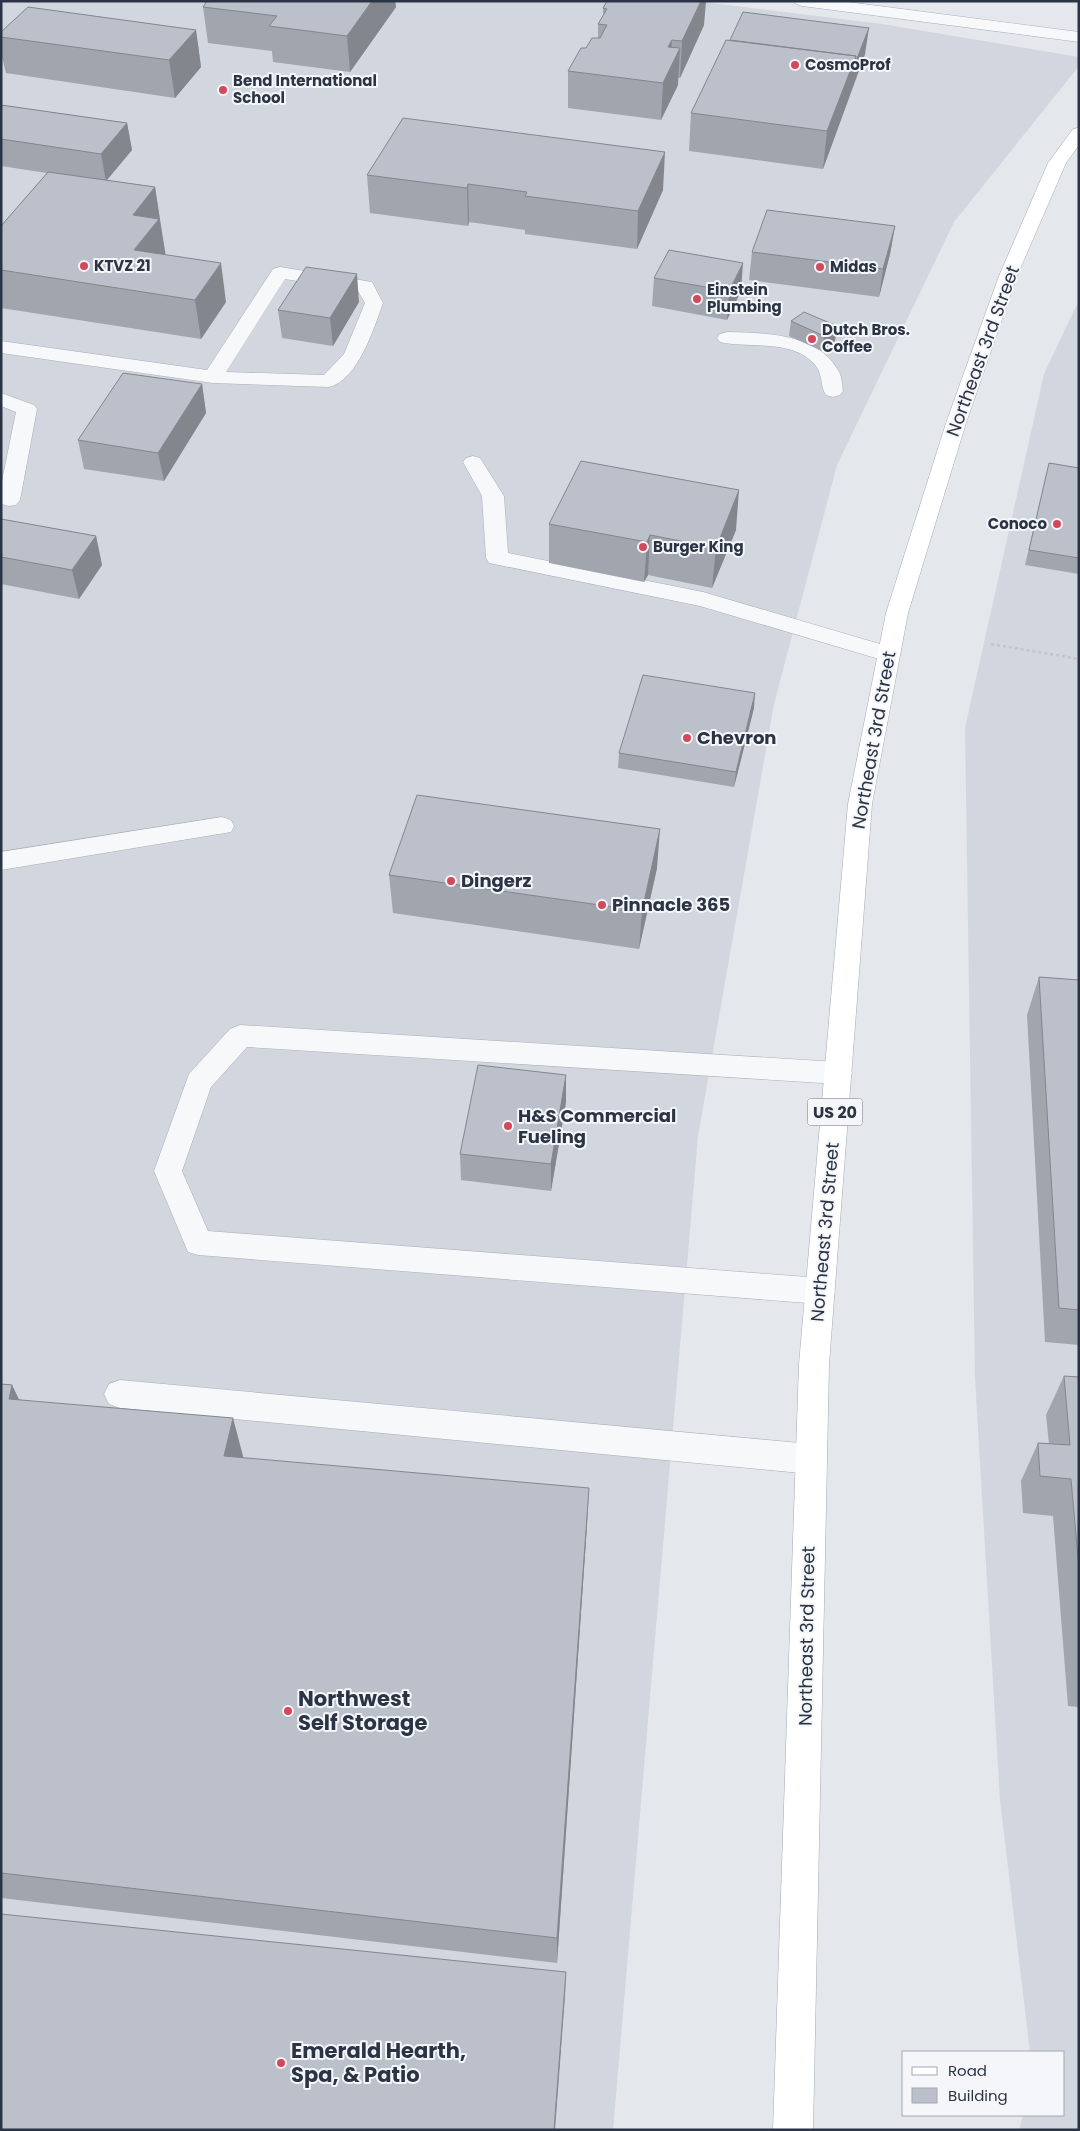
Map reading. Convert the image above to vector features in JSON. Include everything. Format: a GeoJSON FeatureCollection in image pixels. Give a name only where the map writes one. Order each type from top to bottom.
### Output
{"type":"FeatureCollection","features":[{"type":"Feature","properties":{"kind":"main road","name":"Northeast 3rd Street"},"geometry":{"type":"LineString","coordinates":[[793,2130],[814,1364],[860,804],[897,613],[953,433],[1008,276],[1057,163],[1079,133]]}},
{"type":"Feature","properties":{"kind":"street"},"geometry":{"type":"LineString","coordinates":[[802,1],[859,4],[1079,37]]}},
{"type":"Feature","properties":{"kind":"street"},"geometry":{"type":"LineString","coordinates":[[1,347],[212,378],[330,381],[353,356],[374,303],[365,286],[280,273],[212,378]]}},
{"type":"Feature","properties":{"kind":"street"},"geometry":{"type":"LineString","coordinates":[[727,338],[772,340],[796,345],[821,360],[833,379],[833,391]]}},
{"type":"Feature","properties":{"kind":"street"},"geometry":{"type":"LineString","coordinates":[[1,399],[9,400],[27,409],[9,500]]}},
{"type":"Feature","properties":{"kind":"street"},"geometry":{"type":"LineString","coordinates":[[473,462],[493,496],[497,558],[702,599],[890,654]]}},
{"type":"Feature","properties":{"kind":"street"},"geometry":{"type":"LineString","coordinates":[[1,861],[222,826]]}},
{"type":"Feature","properties":{"kind":"street"},"geometry":{"type":"LineString","coordinates":[[820,1291],[198,1243],[168,1171],[200,1082],[240,1036],[838,1073]]}},
{"type":"Feature","properties":{"kind":"street"},"geometry":{"type":"LineString","coordinates":[[120,1394],[811,1459]]}},
{"type":"Feature","properties":{"kind":"path"},"geometry":{"type":"LineString","coordinates":[[990,644],[1079,659]]}},
{"type":"Feature","properties":{"kind":"shaded area"},"geometry":{"type":"Polygon","coordinates":[[[694,1],[882,24],[1079,57],[1079,66],[954,222],[837,465],[774,704],[698,1136],[613,2130],[1,2130],[1,2],[694,1]]]}},
{"type":"Feature","properties":{"kind":"shaded area"},"geometry":{"type":"Polygon","coordinates":[[[1079,300],[1079,2130],[1019,2130],[1023,2116],[1065,2116],[1065,2051],[1030,2051],[1000,1800],[975,1378],[965,728],[1044,374],[1079,300]]]}},
{"type":"Feature","properties":{"kind":"building"},"geometry":{"type":"Polygon","coordinates":[[[207,1],[372,1],[347,36],[269,26],[277,16],[203,7],[207,1]]]}},
{"type":"Feature","properties":{"kind":"building"},"geometry":{"type":"Polygon","coordinates":[[[607,1],[701,1],[682,41],[672,40],[668,47],[680,48],[663,83],[568,71],[581,48],[586,48],[592,38],[600,38],[607,25],[598,24],[607,9],[603,8],[607,1]]]}},
{"type":"Feature","properties":{"kind":"building"},"geometry":{"type":"Polygon","coordinates":[[[28,7],[196,30],[169,60],[1,37],[1,32],[28,7]]]}},
{"type":"Feature","properties":{"kind":"building"},"geometry":{"type":"Polygon","coordinates":[[[743,12],[869,28],[854,66],[856,56],[730,40],[743,12]]]}},
{"type":"Feature","properties":{"kind":"building"},"geometry":{"type":"Polygon","coordinates":[[[726,40],[856,56],[827,131],[691,113],[726,40]]]}},
{"type":"Feature","properties":{"kind":"building"},"geometry":{"type":"Polygon","coordinates":[[[1,105],[127,123],[101,154],[1,139],[1,105]]]}},
{"type":"Feature","properties":{"kind":"building"},"geometry":{"type":"Polygon","coordinates":[[[403,118],[665,152],[638,211],[525,196],[527,192],[468,184],[467,188],[367,175],[403,118]]]}},
{"type":"Feature","properties":{"kind":"building"},"geometry":{"type":"Polygon","coordinates":[[[48,172],[155,187],[133,215],[159,219],[134,250],[221,263],[195,300],[1,270],[1,226],[48,172]]]}},
{"type":"Feature","properties":{"kind":"building"},"geometry":{"type":"Polygon","coordinates":[[[767,210],[895,226],[883,269],[752,252],[767,210]]]}},
{"type":"Feature","properties":{"kind":"building"},"geometry":{"type":"Polygon","coordinates":[[[669,250],[743,263],[729,291],[654,278],[669,250]]]}},
{"type":"Feature","properties":{"kind":"building"},"geometry":{"type":"Polygon","coordinates":[[[306,267],[357,274],[330,318],[278,310],[306,267]]]}},
{"type":"Feature","properties":{"kind":"building"},"geometry":{"type":"Polygon","coordinates":[[[804,312],[837,326],[824,336],[791,321],[804,312]]]}},
{"type":"Feature","properties":{"kind":"building"},"geometry":{"type":"Polygon","coordinates":[[[123,373],[202,384],[158,453],[78,440],[123,373]]]}},
{"type":"Feature","properties":{"kind":"building"},"geometry":{"type":"Polygon","coordinates":[[[581,461],[739,490],[716,548],[650,535],[647,542],[549,524],[581,461]]]}},
{"type":"Feature","properties":{"kind":"building","name":"Conoco"},"geometry":{"type":"Polygon","coordinates":[[[1049,463],[1079,468],[1079,558],[1029,550],[1049,463]]]}},
{"type":"Feature","properties":{"kind":"building"},"geometry":{"type":"Polygon","coordinates":[[[1,519],[96,536],[72,570],[1,557],[1,519]]]}},
{"type":"Feature","properties":{"kind":"building","name":"Chevron"},"geometry":{"type":"Polygon","coordinates":[[[643,675],[755,693],[736,772],[619,753],[643,675]]]}},
{"type":"Feature","properties":{"kind":"building"},"geometry":{"type":"Polygon","coordinates":[[[417,795],[660,829],[642,911],[389,875],[417,795]]]}},
{"type":"Feature","properties":{"kind":"building"},"geometry":{"type":"Polygon","coordinates":[[[1039,977],[1079,980],[1079,1310],[1059,1308],[1039,977]]]}},
{"type":"Feature","properties":{"kind":"building"},"geometry":{"type":"Polygon","coordinates":[[[478,1065],[566,1075],[551,1164],[460,1154],[478,1065]]]}},
{"type":"Feature","properties":{"kind":"building"},"geometry":{"type":"Polygon","coordinates":[[[1064,1376],[1079,1377],[1079,1569],[1071,1479],[1040,1476],[1038,1443],[1070,1445],[1064,1376]]]}},
{"type":"Feature","properties":{"kind":"building","name":"Northwest Self Storage"},"geometry":{"type":"Polygon","coordinates":[[[1,1384],[12,1385],[9,1399],[233,1418],[224,1456],[589,1488],[557,1938],[1,1873],[1,1384]]]}},
{"type":"Feature","properties":{"kind":"building","name":"Emerald Hearth, Spa, & Patio"},"geometry":{"type":"Polygon","coordinates":[[[1,1914],[566,1972],[554,2130],[1,2130],[1,1914]]]}},
{"type":"Feature","properties":{"kind":"place","name":"CosmoProf"},"geometry":{"type":"Point","coordinates":[795,65]}},
{"type":"Feature","properties":{"kind":"place","name":"Bend International School"},"geometry":{"type":"Point","coordinates":[223,90]}},
{"type":"Feature","properties":{"kind":"place","name":"KTVZ 21"},"geometry":{"type":"Point","coordinates":[84,266]}},
{"type":"Feature","properties":{"kind":"place","name":"Midas"},"geometry":{"type":"Point","coordinates":[820,267]}},
{"type":"Feature","properties":{"kind":"place","name":"Einstein Plumbing"},"geometry":{"type":"Point","coordinates":[697,299]}},
{"type":"Feature","properties":{"kind":"place","name":"Dutch Bros. Coffee"},"geometry":{"type":"Point","coordinates":[812,339]}},
{"type":"Feature","properties":{"kind":"place","name":"Conoco"},"geometry":{"type":"Point","coordinates":[1057,524]}},
{"type":"Feature","properties":{"kind":"place","name":"Burger King"},"geometry":{"type":"Point","coordinates":[643,547]}},
{"type":"Feature","properties":{"kind":"place","name":"Chevron"},"geometry":{"type":"Point","coordinates":[687,738]}},
{"type":"Feature","properties":{"kind":"place","name":"Dingerz"},"geometry":{"type":"Point","coordinates":[451,881]}},
{"type":"Feature","properties":{"kind":"place","name":"Pinnacle 365"},"geometry":{"type":"Point","coordinates":[602,905]}},
{"type":"Feature","properties":{"kind":"place","name":"H&S Commercial Fueling"},"geometry":{"type":"Point","coordinates":[508,1126]}},
{"type":"Feature","properties":{"kind":"place","name":"Northwest Self Storage"},"geometry":{"type":"Point","coordinates":[288,1711]}},
{"type":"Feature","properties":{"kind":"place","name":"Emerald Hearth, Spa, & Patio"},"geometry":{"type":"Point","coordinates":[281,2063]}}]}
